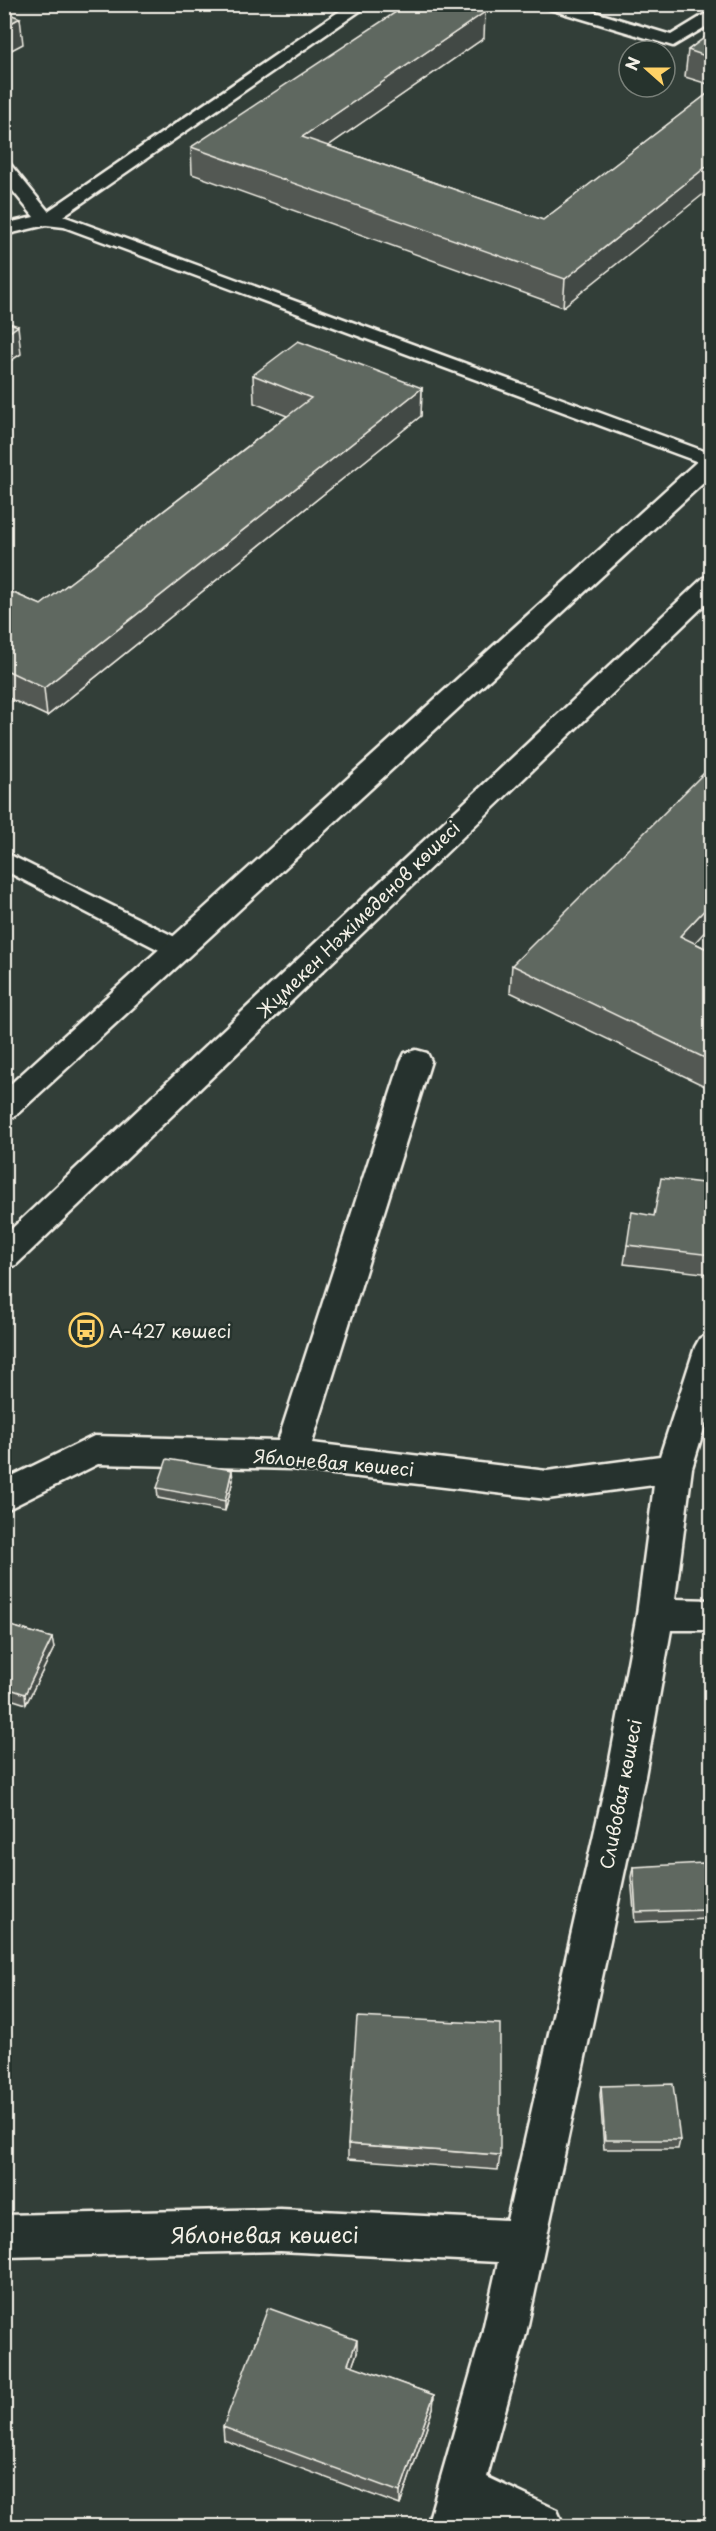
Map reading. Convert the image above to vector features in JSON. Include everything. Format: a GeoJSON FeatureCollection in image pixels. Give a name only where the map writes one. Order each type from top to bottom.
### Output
{"type":"FeatureCollection","features":[{"type":"Feature","properties":{"kind":"main road"},"geometry":{"type":"LineString","coordinates":[[4,1108],[711,461]]}},
{"type":"Feature","properties":{"kind":"main road","name":"Жұмекен Нәжімеденов көшесі"},"geometry":{"type":"LineString","coordinates":[[4,1256],[711,583]]}},
{"type":"Feature","properties":{"kind":"main road"},"geometry":{"type":"LineString","coordinates":[[291,1455],[416,1061]]}},
{"type":"Feature","properties":{"kind":"main road","name":"Сливовая көшесі"},"geometry":{"type":"LineString","coordinates":[[456,2508],[504,2334],[626,1776],[655,1614],[674,1468],[711,1347]]}},
{"type":"Feature","properties":{"kind":"main road","name":"Яблоневая көшесі"},"geometry":{"type":"LineString","coordinates":[[4,1497],[94,1450],[291,1455],[547,1485],[674,1468]]}},
{"type":"Feature","properties":{"kind":"main road"},"geometry":{"type":"LineString","coordinates":[[655,1614],[711,1615]]}},
{"type":"Feature","properties":{"kind":"main road","name":"Яблоневая көшесі"},"geometry":{"type":"LineString","coordinates":[[4,2236],[280,2230],[524,2242]]}},
{"type":"Feature","properties":{"kind":"main road"},"geometry":{"type":"LineString","coordinates":[[456,2508],[541,2526]]}},
{"type":"Feature","properties":{"kind":"lane"},"geometry":{"type":"LineString","coordinates":[[46,220],[362,4]]}},
{"type":"Feature","properties":{"kind":"lane"},"geometry":{"type":"LineString","coordinates":[[549,4],[673,41],[711,15]]}},
{"type":"Feature","properties":{"kind":"lane"},"geometry":{"type":"LineString","coordinates":[[699,4],[711,8]]}},
{"type":"Feature","properties":{"kind":"lane"},"geometry":{"type":"LineString","coordinates":[[4,168],[46,220]]}},
{"type":"Feature","properties":{"kind":"lane"},"geometry":{"type":"LineString","coordinates":[[4,230],[46,220],[66,222],[711,461]]}},
{"type":"Feature","properties":{"kind":"lane"},"geometry":{"type":"LineString","coordinates":[[4,860],[178,949]]}},
{"type":"Feature","properties":{"kind":"building"},"geometry":{"type":"Polygon","coordinates":[[[408,4],[460,4],[485,12],[302,137],[543,220],[711,91],[711,163],[565,279],[191,147],[408,4]]]}},
{"type":"Feature","properties":{"kind":"building"},"geometry":{"type":"Polygon","coordinates":[[[4,12],[20,18],[4,27],[4,12]]]}},
{"type":"Feature","properties":{"kind":"building"},"geometry":{"type":"Polygon","coordinates":[[[711,33],[711,58],[688,50],[711,33]]]}},
{"type":"Feature","properties":{"kind":"building"},"geometry":{"type":"Polygon","coordinates":[[[4,321],[18,326],[4,336],[4,321]]]}},
{"type":"Feature","properties":{"kind":"building"},"geometry":{"type":"Polygon","coordinates":[[[298,341],[422,388],[44,688],[4,669],[4,589],[41,605],[311,398],[253,375],[298,341]]]}},
{"type":"Feature","properties":{"kind":"building"},"geometry":{"type":"Polygon","coordinates":[[[711,766],[711,903],[680,936],[711,951],[711,1061],[512,965],[711,766]]]}},
{"type":"Feature","properties":{"kind":"building"},"geometry":{"type":"Polygon","coordinates":[[[661,1178],[711,1184],[711,1255],[627,1245],[632,1212],[654,1216],[661,1178]]]}},
{"type":"Feature","properties":{"kind":"building"},"geometry":{"type":"Polygon","coordinates":[[[167,1459],[232,1470],[225,1501],[157,1488],[167,1459]]]}},
{"type":"Feature","properties":{"kind":"building"},"geometry":{"type":"Polygon","coordinates":[[[4,1624],[52,1638],[25,1694],[4,1687],[4,1624]]]}},
{"type":"Feature","properties":{"kind":"building"},"geometry":{"type":"Polygon","coordinates":[[[703,1863],[709,1910],[636,1912],[633,1867],[703,1863]]]}},
{"type":"Feature","properties":{"kind":"building"},"geometry":{"type":"Polygon","coordinates":[[[357,2017],[500,2024],[500,2155],[348,2144],[357,2017]]]}},
{"type":"Feature","properties":{"kind":"building"},"geometry":{"type":"Polygon","coordinates":[[[673,2084],[680,2140],[605,2140],[601,2086],[673,2084]]]}},
{"type":"Feature","properties":{"kind":"building"},"geometry":{"type":"Polygon","coordinates":[[[268,2308],[357,2340],[348,2364],[434,2395],[400,2492],[223,2427],[268,2308]]]}},
{"type":"Feature","properties":{"kind":"place","name":"A-427 көшесі"},"geometry":{"type":"Point","coordinates":[86,1330]}}]}
